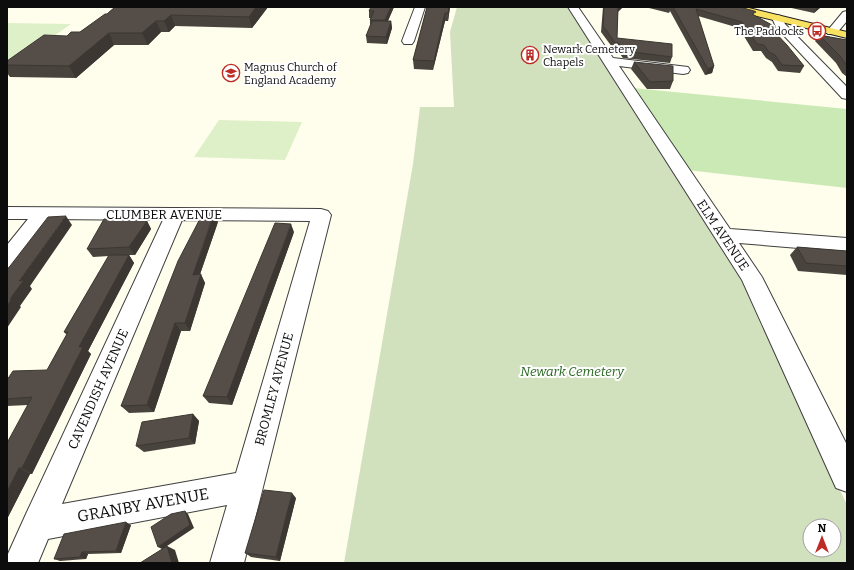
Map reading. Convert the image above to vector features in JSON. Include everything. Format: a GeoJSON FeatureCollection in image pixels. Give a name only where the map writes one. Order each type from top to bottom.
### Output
{"type":"FeatureCollection","features":[{"type":"Feature","properties":{"kind":"main road"},"geometry":{"type":"LineString","coordinates":[[732,7],[847,35]]}},
{"type":"Feature","properties":{"kind":"street"},"geometry":{"type":"LineString","coordinates":[[408,41],[420,7]]}},
{"type":"Feature","properties":{"kind":"street","name":"ELM AVENUE"},"geometry":{"type":"LineString","coordinates":[[573,7],[751,277],[845,468]]}},
{"type":"Feature","properties":{"kind":"street"},"geometry":{"type":"LineString","coordinates":[[832,32],[847,14]]}},
{"type":"Feature","properties":{"kind":"street"},"geometry":{"type":"LineString","coordinates":[[776,18],[780,25],[847,95]]}},
{"type":"Feature","properties":{"kind":"street"},"geometry":{"type":"LineString","coordinates":[[609,61],[683,70]]}},
{"type":"Feature","properties":{"kind":"street","name":"CLUMBER AVENUE"},"geometry":{"type":"LineString","coordinates":[[7,213],[321,215]]}},
{"type":"Feature","properties":{"kind":"street"},"geometry":{"type":"LineString","coordinates":[[7,260],[43,213]]}},
{"type":"Feature","properties":{"kind":"street","name":"CAVENDISH AVENUE"},"geometry":{"type":"LineString","coordinates":[[21,563],[175,214]]}},
{"type":"Feature","properties":{"kind":"street","name":"BROMLEY AVENUE"},"geometry":{"type":"LineString","coordinates":[[227,563],[321,215]]}},
{"type":"Feature","properties":{"kind":"street"},"geometry":{"type":"LineString","coordinates":[[723,235],[847,245]]}},
{"type":"Feature","properties":{"kind":"street","name":"GRANBY AVENUE"},"geometry":{"type":"LineString","coordinates":[[38,525],[248,486]]}},
{"type":"Feature","properties":{"kind":"green space","name":"Newark Cemetery"},"geometry":{"type":"Polygon","coordinates":[[[457,7],[568,7],[739,276],[847,505],[847,563],[344,563],[413,164],[420,107],[454,107],[450,32],[457,7]]]}},
{"type":"Feature","properties":{"kind":"green space"},"geometry":{"type":"Polygon","coordinates":[[[7,23],[71,24],[7,69],[7,23]]]}},
{"type":"Feature","properties":{"kind":"green space"},"geometry":{"type":"Polygon","coordinates":[[[633,88],[847,109],[847,188],[687,170],[633,88]]]}},
{"type":"Feature","properties":{"kind":"green space"},"geometry":{"type":"Polygon","coordinates":[[[219,120],[302,122],[285,160],[194,157],[219,120]]]}},
{"type":"Feature","properties":{"kind":"building"},"geometry":{"type":"Polygon","coordinates":[[[115,7],[256,7],[249,17],[171,15],[164,21],[156,21],[142,33],[109,33],[69,66],[7,65],[7,61],[44,35],[67,36],[71,32],[80,32],[115,7]]]}},
{"type":"Feature","properties":{"kind":"building"},"geometry":{"type":"Polygon","coordinates":[[[371,7],[391,7],[385,20],[370,20],[374,11],[369,11],[371,7]]]}},
{"type":"Feature","properties":{"kind":"building"},"geometry":{"type":"Polygon","coordinates":[[[427,7],[449,7],[448,13],[445,13],[434,61],[413,60],[427,7]]]}},
{"type":"Feature","properties":{"kind":"building"},"geometry":{"type":"Polygon","coordinates":[[[604,7],[619,7],[617,38],[672,44],[672,57],[625,51],[617,42],[617,45],[603,26],[604,7]]]}},
{"type":"Feature","properties":{"kind":"building"},"geometry":{"type":"Polygon","coordinates":[[[673,7],[740,7],[754,11],[756,12],[752,14],[772,25],[771,28],[804,66],[782,65],[775,55],[769,52],[764,45],[757,44],[742,22],[696,9],[714,66],[708,69],[673,7]]]}},
{"type":"Feature","properties":{"kind":"building"},"geometry":{"type":"Polygon","coordinates":[[[372,21],[391,21],[386,37],[366,36],[372,21]]]}},
{"type":"Feature","properties":{"kind":"building"},"geometry":{"type":"Polygon","coordinates":[[[819,35],[847,40],[847,66],[840,56],[819,35]]]}},
{"type":"Feature","properties":{"kind":"building"},"geometry":{"type":"Polygon","coordinates":[[[634,62],[673,66],[673,81],[650,82],[634,62]]]}},
{"type":"Feature","properties":{"kind":"building"},"geometry":{"type":"Polygon","coordinates":[[[203,213],[214,213],[193,275],[201,274],[185,323],[175,323],[147,405],[121,406],[178,261],[203,213]]]}},
{"type":"Feature","properties":{"kind":"building"},"geometry":{"type":"Polygon","coordinates":[[[66,216],[19,281],[24,280],[10,299],[12,299],[7,306],[7,270],[48,217],[66,216]]]}},
{"type":"Feature","properties":{"kind":"building"},"geometry":{"type":"Polygon","coordinates":[[[104,219],[147,221],[129,247],[87,249],[104,219]]]}},
{"type":"Feature","properties":{"kind":"building"},"geometry":{"type":"Polygon","coordinates":[[[275,223],[291,224],[227,397],[203,396],[275,223]]]}},
{"type":"Feature","properties":{"kind":"building"},"geometry":{"type":"Polygon","coordinates":[[[797,247],[847,251],[847,266],[806,263],[797,247]]]}},
{"type":"Feature","properties":{"kind":"building"},"geometry":{"type":"Polygon","coordinates":[[[109,255],[129,255],[79,347],[83,347],[22,468],[19,468],[7,491],[7,443],[32,397],[7,399],[7,380],[13,371],[47,370],[68,332],[64,332],[109,255]]]}},
{"type":"Feature","properties":{"kind":"building"},"geometry":{"type":"Polygon","coordinates":[[[193,414],[189,438],[136,446],[142,422],[193,414]]]}},
{"type":"Feature","properties":{"kind":"building"},"geometry":{"type":"Polygon","coordinates":[[[264,490],[292,493],[276,557],[245,553],[264,490]]]}},
{"type":"Feature","properties":{"kind":"building"},"geometry":{"type":"Polygon","coordinates":[[[185,511],[190,525],[158,547],[151,527],[171,514],[185,511]]]}},
{"type":"Feature","properties":{"kind":"building"},"geometry":{"type":"Polygon","coordinates":[[[126,522],[116,551],[82,552],[80,557],[54,559],[64,534],[126,522]]]}},
{"type":"Feature","properties":{"kind":"building"},"geometry":{"type":"Polygon","coordinates":[[[167,546],[172,563],[140,563],[167,546]]]}},
{"type":"Feature","properties":{"kind":"place","name":"The Paddocks"},"geometry":{"type":"Point","coordinates":[817,31]}},
{"type":"Feature","properties":{"kind":"place","name":"Newark Cemetery Chapels"},"geometry":{"type":"Point","coordinates":[530,55]}},
{"type":"Feature","properties":{"kind":"place","name":"Magnus Church of England Academy"},"geometry":{"type":"Point","coordinates":[231,73]}}]}
